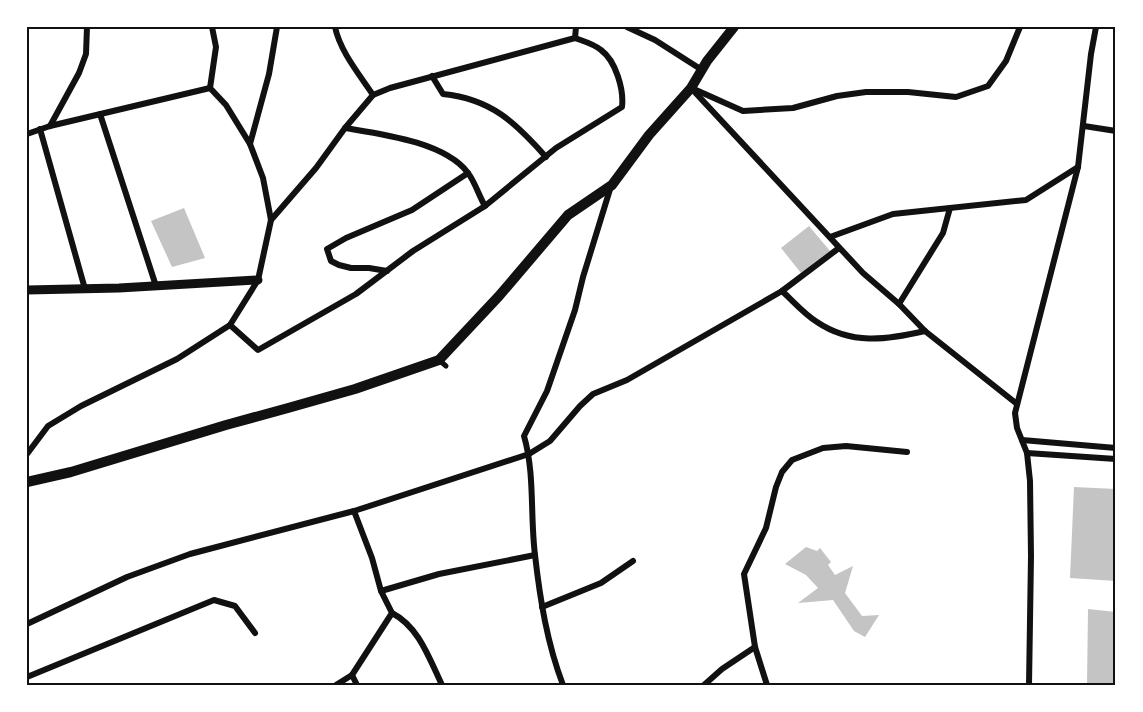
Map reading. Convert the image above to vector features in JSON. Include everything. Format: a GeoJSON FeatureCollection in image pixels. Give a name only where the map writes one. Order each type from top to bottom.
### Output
{"type":"FeatureCollection","features":[{"type":"Feature","properties":{"kind":"main road"},"geometry":{"type":"LineString","coordinates":[[27,482],[71,472],[442,363],[568,215],[612,185],[649,135],[691,88],[730,28]]}},
{"type":"Feature","properties":{"kind":"street"},"geometry":{"type":"LineString","coordinates":[[50,126],[79,73],[86,54],[87,27]]}},
{"type":"Feature","properties":{"kind":"street"},"geometry":{"type":"LineString","coordinates":[[210,88],[216,47],[213,27]]}},
{"type":"Feature","properties":{"kind":"street"},"geometry":{"type":"LineString","coordinates":[[250,144],[269,74],[277,27]]}},
{"type":"Feature","properties":{"kind":"street"},"geometry":{"type":"LineString","coordinates":[[334,27],[336,36],[373,95]]}},
{"type":"Feature","properties":{"kind":"street"},"geometry":{"type":"LineString","coordinates":[[575,38],[576,27]]}},
{"type":"Feature","properties":{"kind":"street"},"geometry":{"type":"LineString","coordinates":[[627,27],[655,40],[703,71]]}},
{"type":"Feature","properties":{"kind":"street"},"geometry":{"type":"LineString","coordinates":[[691,88],[743,111],[793,108],[837,96],[866,92],[908,92],[956,97],[988,86],[1006,61],[1020,27]]}},
{"type":"Feature","properties":{"kind":"street"},"geometry":{"type":"LineString","coordinates":[[1029,685],[1030,481],[1027,453],[1017,428],[1015,413],[1078,166],[1096,27]]}},
{"type":"Feature","properties":{"kind":"street"},"geometry":{"type":"LineString","coordinates":[[231,325],[258,350],[356,294],[413,251],[485,206],[556,148],[622,107],[623,99],[619,81],[610,59],[600,49],[575,38],[432,76],[373,95],[316,168],[271,220]]}},
{"type":"Feature","properties":{"kind":"street"},"geometry":{"type":"LineString","coordinates":[[432,76],[443,94],[464,96],[510,119],[546,158]]}},
{"type":"Feature","properties":{"kind":"street"},"geometry":{"type":"LineString","coordinates":[[27,134],[50,126],[210,88]]}},
{"type":"Feature","properties":{"kind":"street"},"geometry":{"type":"LineString","coordinates":[[27,454],[48,426],[81,406],[177,359],[231,325],[258,280],[271,220],[263,178],[250,144],[226,105],[210,88]]}},
{"type":"Feature","properties":{"kind":"street"},"geometry":{"type":"LineString","coordinates":[[691,88],[863,273],[899,304],[925,331],[1017,404]]}},
{"type":"Feature","properties":{"kind":"street"},"geometry":{"type":"LineString","coordinates":[[100,114],[156,286]]}},
{"type":"Feature","properties":{"kind":"street"},"geometry":{"type":"LineString","coordinates":[[1084,126],[1116,131]]}},
{"type":"Feature","properties":{"kind":"street"},"geometry":{"type":"LineString","coordinates":[[345,128],[420,143],[447,156],[468,173],[485,206]]}},
{"type":"Feature","properties":{"kind":"street"},"geometry":{"type":"LineString","coordinates":[[40,129],[85,289]]}},
{"type":"Feature","properties":{"kind":"street"},"geometry":{"type":"LineString","coordinates":[[830,237],[893,214],[1026,200],[1078,166]]}},
{"type":"Feature","properties":{"kind":"street"},"geometry":{"type":"LineString","coordinates":[[387,271],[339,265],[331,261],[327,249],[346,238],[412,210],[468,173]]}},
{"type":"Feature","properties":{"kind":"street"},"geometry":{"type":"LineString","coordinates":[[563,685],[553,659],[542,607],[535,555],[529,454],[524,436],[548,391],[612,185]]}},
{"type":"Feature","properties":{"kind":"street"},"geometry":{"type":"LineString","coordinates":[[899,304],[943,233],[950,208]]}},
{"type":"Feature","properties":{"kind":"street"},"geometry":{"type":"LineString","coordinates":[[27,624],[127,577],[190,555],[354,511],[529,454],[550,441],[593,394],[627,380],[782,291],[839,248]]}},
{"type":"Feature","properties":{"kind":"street"},"geometry":{"type":"LineString","coordinates":[[27,290],[258,280]]}},
{"type":"Feature","properties":{"kind":"street"},"geometry":{"type":"LineString","coordinates":[[782,291],[815,321],[842,336],[886,339],[925,331]]}},
{"type":"Feature","properties":{"kind":"street"},"geometry":{"type":"LineString","coordinates":[[1022,440],[1116,448]]}},
{"type":"Feature","properties":{"kind":"street"},"geometry":{"type":"LineString","coordinates":[[767,685],[755,647],[744,574],[766,528],[782,472],[792,460],[823,447],[846,446],[907,452]]}},
{"type":"Feature","properties":{"kind":"street"},"geometry":{"type":"LineString","coordinates":[[1027,453],[1116,459]]}},
{"type":"Feature","properties":{"kind":"street"},"geometry":{"type":"LineString","coordinates":[[354,511],[372,558],[381,591],[392,613],[404,619],[418,637],[442,685]]}},
{"type":"Feature","properties":{"kind":"street"},"geometry":{"type":"LineString","coordinates":[[381,591],[439,574],[535,555]]}},
{"type":"Feature","properties":{"kind":"street"},"geometry":{"type":"LineString","coordinates":[[542,607],[601,583],[633,561]]}},
{"type":"Feature","properties":{"kind":"street"},"geometry":{"type":"LineString","coordinates":[[27,676],[214,600],[235,606],[255,633]]}},
{"type":"Feature","properties":{"kind":"street"},"geometry":{"type":"LineString","coordinates":[[336,685],[352,675],[392,613]]}},
{"type":"Feature","properties":{"kind":"street"},"geometry":{"type":"LineString","coordinates":[[704,685],[722,669],[755,647]]}},
{"type":"Feature","properties":{"kind":"street"},"geometry":{"type":"LineString","coordinates":[[352,675],[357,685]]}},
{"type":"Feature","properties":{"kind":"building"},"geometry":{"type":"Polygon","coordinates":[[[184,208],[205,258],[172,267],[151,221],[184,208]]]}},
{"type":"Feature","properties":{"kind":"building"},"geometry":{"type":"Polygon","coordinates":[[[809,226],[830,251],[801,273],[781,248],[809,226]]]}},
{"type":"Feature","properties":{"kind":"building"},"geometry":{"type":"Polygon","coordinates":[[[1074,487],[1116,489],[1116,581],[1070,578],[1074,487]]]}},
{"type":"Feature","properties":{"kind":"building"},"geometry":{"type":"Polygon","coordinates":[[[806,547],[817,551],[820,548],[831,562],[828,565],[835,575],[853,566],[845,593],[862,616],[879,615],[865,637],[854,631],[833,600],[798,603],[818,588],[806,575],[785,564],[806,547]]]}},
{"type":"Feature","properties":{"kind":"building"},"geometry":{"type":"Polygon","coordinates":[[[1088,609],[1116,612],[1116,685],[1087,685],[1088,609]]]}}]}
